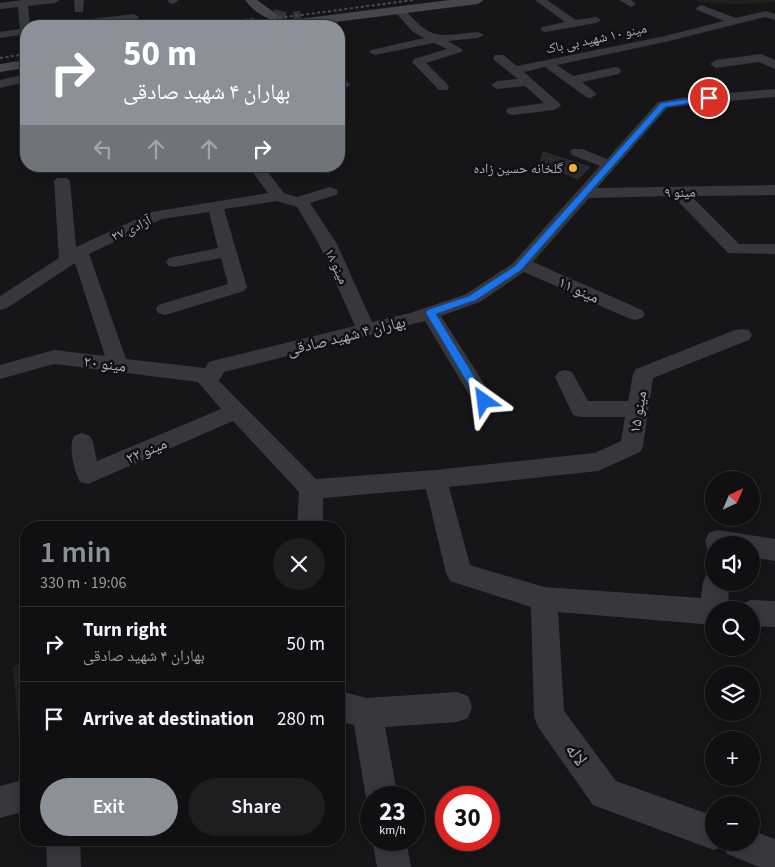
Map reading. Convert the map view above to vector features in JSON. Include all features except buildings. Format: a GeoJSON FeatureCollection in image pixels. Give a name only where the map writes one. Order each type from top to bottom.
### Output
{"type":"FeatureCollection","features":[{"type":"Feature","properties":{"kind":"main road"},"geometry":{"type":"LineString","coordinates":[[286,20],[374,13],[478,0]]}},
{"type":"Feature","properties":{"kind":"main road"},"geometry":{"type":"LineString","coordinates":[[239,6],[253,2],[273,20]]}},
{"type":"Feature","properties":{"kind":"main road"},"geometry":{"type":"LineString","coordinates":[[300,18],[354,12],[374,13]]}},
{"type":"Feature","properties":{"kind":"main road"},"geometry":{"type":"LineString","coordinates":[[0,68],[20,65]]}},
{"type":"Feature","properties":{"kind":"street"},"geometry":{"type":"LineString","coordinates":[[0,6],[55,0]]}},
{"type":"Feature","properties":{"kind":"street"},"geometry":{"type":"LineString","coordinates":[[540,0],[574,24]]}},
{"type":"Feature","properties":{"kind":"street"},"geometry":{"type":"LineString","coordinates":[[23,3],[25,20]]}},
{"type":"Feature","properties":{"kind":"street"},"geometry":{"type":"LineString","coordinates":[[701,8],[736,22]]}},
{"type":"Feature","properties":{"kind":"street"},"geometry":{"type":"LineString","coordinates":[[399,10],[417,30],[457,50],[418,62],[443,87]]}},
{"type":"Feature","properties":{"kind":"street","name":"مینو ۱۰ شهید بی باک"},"geometry":{"type":"LineString","coordinates":[[515,70],[684,34],[766,14],[775,17]]}},
{"type":"Feature","properties":{"kind":"street"},"geometry":{"type":"LineString","coordinates":[[96,20],[107,16],[134,18]]}},
{"type":"Feature","properties":{"kind":"street"},"geometry":{"type":"LineString","coordinates":[[546,29],[596,20]]}},
{"type":"Feature","properties":{"kind":"street"},"geometry":{"type":"LineString","coordinates":[[669,27],[684,34]]}},
{"type":"Feature","properties":{"kind":"street"},"geometry":{"type":"LineString","coordinates":[[0,35],[20,32]]}},
{"type":"Feature","properties":{"kind":"street"},"geometry":{"type":"LineString","coordinates":[[375,52],[436,39],[478,35]]}},
{"type":"Feature","properties":{"kind":"street"},"geometry":{"type":"LineString","coordinates":[[499,58],[554,106],[513,111]]}},
{"type":"Feature","properties":{"kind":"street"},"geometry":{"type":"LineString","coordinates":[[716,64],[761,58],[775,65]]}},
{"type":"Feature","properties":{"kind":"street"},"geometry":{"type":"LineString","coordinates":[[548,64],[591,94]]}},
{"type":"Feature","properties":{"kind":"street"},"geometry":{"type":"LineString","coordinates":[[572,80],[615,71]]}},
{"type":"Feature","properties":{"kind":"street"},"geometry":{"type":"LineString","coordinates":[[0,84],[20,79]]}},
{"type":"Feature","properties":{"kind":"street"},"geometry":{"type":"LineString","coordinates":[[497,85],[528,82]]}},
{"type":"Feature","properties":{"kind":"street","name":"بهاران ۴ شهید صادقی"},"geometry":{"type":"LineString","coordinates":[[211,376],[216,367],[430,313],[473,298],[522,264],[663,105],[693,100],[775,92]]}},
{"type":"Feature","properties":{"kind":"street"},"geometry":{"type":"LineString","coordinates":[[577,152],[610,165]]}},
{"type":"Feature","properties":{"kind":"street"},"geometry":{"type":"LineString","coordinates":[[260,172],[278,196],[300,203],[330,192]]}},
{"type":"Feature","properties":{"kind":"street"},"geometry":{"type":"LineString","coordinates":[[62,181],[74,256],[118,364]]}},
{"type":"Feature","properties":{"kind":"street","name":"مینو ۹"},"geometry":{"type":"LineString","coordinates":[[585,193],[775,190]]}},
{"type":"Feature","properties":{"kind":"street"},"geometry":{"type":"LineString","coordinates":[[678,192],[734,249],[775,249]]}},
{"type":"Feature","properties":{"kind":"street","name":"آزادی ۲۷"},"geometry":{"type":"LineString","coordinates":[[0,304],[74,256],[158,215],[278,196]]}},
{"type":"Feature","properties":{"kind":"street","name":"مینو ۱۸"},"geometry":{"type":"LineString","coordinates":[[300,203],[328,244],[366,330]]}},
{"type":"Feature","properties":{"kind":"street"},"geometry":{"type":"LineString","coordinates":[[165,309],[238,287],[215,206]]}},
{"type":"Feature","properties":{"kind":"street"},"geometry":{"type":"LineString","coordinates":[[175,262],[228,251]]}},
{"type":"Feature","properties":{"kind":"street","name":"مینو ۱۱"},"geometry":{"type":"LineString","coordinates":[[522,264],[636,314]]}},
{"type":"Feature","properties":{"kind":"street"},"geometry":{"type":"LineString","coordinates":[[430,313],[484,401]]}},
{"type":"Feature","properties":{"kind":"street","name":"مینو ۱۵"},"geometry":{"type":"LineString","coordinates":[[311,489],[598,462],[632,446],[643,374],[742,335]]}},
{"type":"Feature","properties":{"kind":"street","name":"مینو ۲۰"},"geometry":{"type":"LineString","coordinates":[[0,372],[54,357],[211,376]]}},
{"type":"Feature","properties":{"kind":"street"},"geometry":{"type":"LineString","coordinates":[[211,376],[208,382],[311,489],[310,521]]}},
{"type":"Feature","properties":{"kind":"street"},"geometry":{"type":"LineString","coordinates":[[565,377],[581,409],[638,409]]}},
{"type":"Feature","properties":{"kind":"street","name":"مینو ۲۲"},"geometry":{"type":"LineString","coordinates":[[82,442],[88,475],[236,411]]}},
{"type":"Feature","properties":{"kind":"street"},"geometry":{"type":"LineString","coordinates":[[435,478],[459,573],[544,599],[705,610]]}},
{"type":"Feature","properties":{"kind":"street"},"geometry":{"type":"LineString","coordinates":[[760,548],[775,550]]}},
{"type":"Feature","properties":{"kind":"street","name":"لاله"},"geometry":{"type":"LineString","coordinates":[[544,599],[549,716],[606,793],[705,830]]}},
{"type":"Feature","properties":{"kind":"street"},"geometry":{"type":"LineString","coordinates":[[760,613],[775,614]]}},
{"type":"Feature","properties":{"kind":"street"},"geometry":{"type":"LineString","coordinates":[[378,786],[353,710],[457,706]]}},
{"type":"Feature","properties":{"kind":"street"},"geometry":{"type":"LineString","coordinates":[[0,802],[20,796]]}},
{"type":"Feature","properties":{"kind":"street"},"geometry":{"type":"LineString","coordinates":[[63,846],[64,867]]}},
{"type":"Feature","properties":{"kind":"street"},"geometry":{"type":"LineString","coordinates":[[760,850],[775,856]]}},
{"type":"Feature","properties":{"kind":"street"},"geometry":{"type":"LineString","coordinates":[[391,851],[394,867]]}},
{"type":"Feature","properties":{"kind":"shaded area"},"geometry":{"type":"Polygon","coordinates":[[[696,0],[775,0],[775,2],[736,4],[700,2],[696,0]]]}},
{"type":"Feature","properties":{"kind":"shaded area"},"geometry":{"type":"Polygon","coordinates":[[[20,663],[20,752],[13,666],[20,663]]]}},
{"type":"Feature","properties":{"kind":"tunnel"},"geometry":{"type":"LineString","coordinates":[[273,16],[285,19],[301,18]]}},
{"type":"Feature","properties":{"kind":"railway"},"geometry":{"type":"LineString","coordinates":[[264,20],[413,0]]}},
{"type":"Feature","properties":{"kind":"railway"},"geometry":{"type":"LineString","coordinates":[[0,58],[20,55]]}},
{"type":"Feature","properties":{"kind":"place","name":"گلخانه حسین زاده"},"geometry":{"type":"Point","coordinates":[573,168]}},
{"type":"Feature","properties":{"kind":"route"},"geometry":{"type":"LineString","coordinates":[[484,401],[430,313],[473,298],[518,268],[663,105],[709,98]]}}]}
